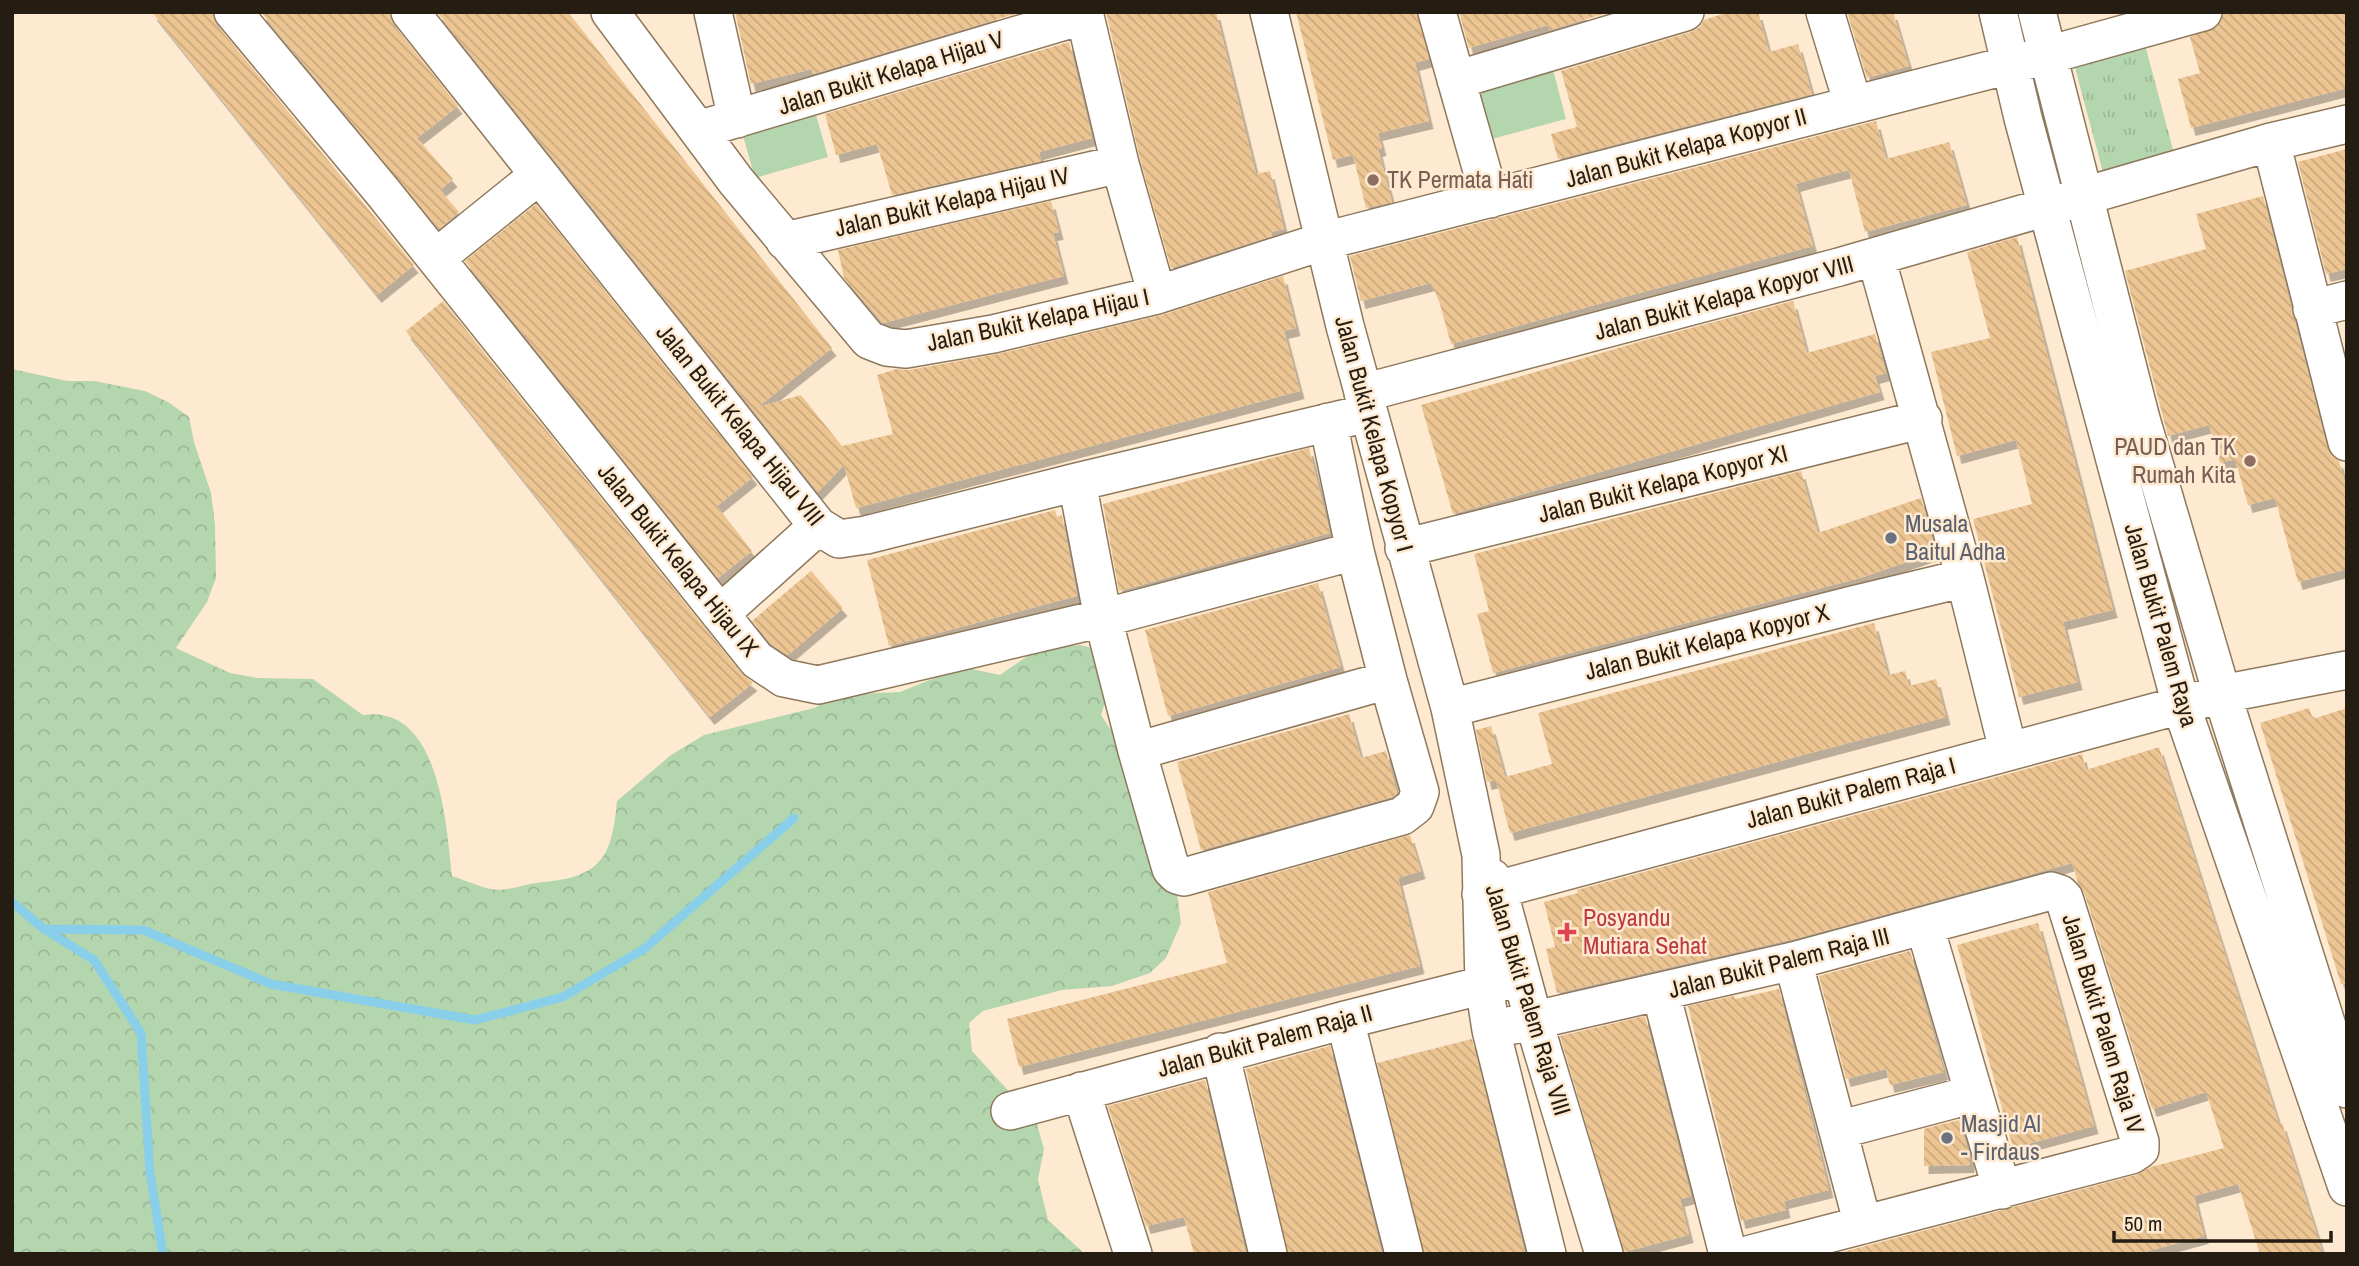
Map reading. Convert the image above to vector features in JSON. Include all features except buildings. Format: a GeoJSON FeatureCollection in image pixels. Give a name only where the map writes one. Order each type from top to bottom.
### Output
{"type":"FeatureCollection","features":[{"type":"Feature","properties":{"kind":"street","name":"Jalan Bukit Kelapa Hijau IX"},"geometry":{"type":"LineString","coordinates":[[233,12],[436,258],[757,660],[784,678],[818,685],[1103,618],[1355,551]]}},
{"type":"Feature","properties":{"kind":"street","name":"Jalan Bukit Kelapa Hijau VIII"},"geometry":{"type":"LineString","coordinates":[[410,12],[818,526],[839,539],[866,535],[1328,422],[1366,403]]}},
{"type":"Feature","properties":{"kind":"street","name":"Jalan Bukit Kelapa Hijau I"},"geometry":{"type":"LineString","coordinates":[[610,12],[785,241],[869,340],[887,347],[906,349],[993,334],[1157,295],[1324,242]]}},
{"type":"Feature","properties":{"kind":"street"},"geometry":{"type":"LineString","coordinates":[[713,12],[737,119]]}},
{"type":"Feature","properties":{"kind":"street","name":"Jalan Bukit Kelapa Kopyor I"},"geometry":{"type":"LineString","coordinates":[[1269,12],[1324,242],[1404,548],[1450,708],[1481,855]]}},
{"type":"Feature","properties":{"kind":"street"},"geometry":{"type":"LineString","coordinates":[[1437,12],[1490,198]]}},
{"type":"Feature","properties":{"kind":"street"},"geometry":{"type":"LineString","coordinates":[[1457,80],[1685,12]]}},
{"type":"Feature","properties":{"kind":"street"},"geometry":{"type":"LineString","coordinates":[[1825,12],[1853,104]]}},
{"type":"Feature","properties":{"kind":"street","name":"Jalan Bukit Palem Raya"},"geometry":{"type":"LineString","coordinates":[[1998,12],[2047,208],[2181,705],[2334,1058]]}},
{"type":"Feature","properties":{"kind":"street","name":"Jalan Bukit Palem Raya"},"geometry":{"type":"LineString","coordinates":[[2037,12],[2141,419],[2334,1058],[2347,1187]]}},
{"type":"Feature","properties":{"kind":"street","name":"Jalan Bukit Kelapa Kopyor II"},"geometry":{"type":"LineString","coordinates":[[1324,242],[2048,55],[2203,12]]}},
{"type":"Feature","properties":{"kind":"street"},"geometry":{"type":"LineString","coordinates":[[1084,14],[1120,164],[1157,295]]}},
{"type":"Feature","properties":{"kind":"street","name":"Jalan Bukit Kelapa Hijau V"},"geometry":{"type":"LineString","coordinates":[[698,130],[1084,14]]}},
{"type":"Feature","properties":{"kind":"street","name":"Jalan Bukit Kelapa Kopyor VIII"},"geometry":{"type":"LineString","coordinates":[[1366,403],[2272,142],[2347,124]]}},
{"type":"Feature","properties":{"kind":"street"},"geometry":{"type":"LineString","coordinates":[[2272,142],[2347,442]]}},
{"type":"Feature","properties":{"kind":"street","name":"Jalan Bukit Kelapa Hijau IV"},"geometry":{"type":"LineString","coordinates":[[785,241],[1120,164]]}},
{"type":"Feature","properties":{"kind":"street"},"geometry":{"type":"LineString","coordinates":[[436,258],[538,175]]}},
{"type":"Feature","properties":{"kind":"street"},"geometry":{"type":"LineString","coordinates":[[1876,257],[1923,419],[2008,750]]}},
{"type":"Feature","properties":{"kind":"street"},"geometry":{"type":"LineString","coordinates":[[2312,309],[2347,300]]}},
{"type":"Feature","properties":{"kind":"street","name":"Jalan Bukit Kelapa Kopyor XI"},"geometry":{"type":"LineString","coordinates":[[1404,548],[1923,419]]}},
{"type":"Feature","properties":{"kind":"street"},"geometry":{"type":"LineString","coordinates":[[1077,482],[1103,618],[1137,751],[1171,869],[1184,877],[1402,816],[1416,806],[1420,792],[1355,551],[1328,422]]}},
{"type":"Feature","properties":{"kind":"street"},"geometry":{"type":"LineString","coordinates":[[720,614],[818,526]]}},
{"type":"Feature","properties":{"kind":"street","name":"Jalan Bukit Kelapa Kopyor X"},"geometry":{"type":"LineString","coordinates":[[1450,708],[1965,579]]}},
{"type":"Feature","properties":{"kind":"street","name":"Jalan Bukit Palem Raja I"},"geometry":{"type":"LineString","coordinates":[[1489,891],[2222,694],[2347,670]]}},
{"type":"Feature","properties":{"kind":"street"},"geometry":{"type":"LineString","coordinates":[[1137,751],[1388,680]]}},
{"type":"Feature","properties":{"kind":"street","name":"Jalan Bukit Palem Raja VIII"},"geometry":{"type":"LineString","coordinates":[[1481,855],[1489,891],[1522,978],[1604,1254]]}},
{"type":"Feature","properties":{"kind":"street","name":"Jalan Bukit Palem Raja VIII"},"geometry":{"type":"LineString","coordinates":[[1489,891],[1484,985],[1491,1030],[1547,1254]]}},
{"type":"Feature","properties":{"kind":"street","name":"Jalan Bukit Palem Raja III"},"geometry":{"type":"LineString","coordinates":[[1491,1030],[1793,961],[2051,891],[2064,898]]}},
{"type":"Feature","properties":{"kind":"street","name":"Jalan Bukit Palem Raja IV"},"geometry":{"type":"LineString","coordinates":[[2002,1190],[2131,1154],[2140,1149],[2064,898]]}},
{"type":"Feature","properties":{"kind":"street"},"geometry":{"type":"LineString","coordinates":[[1751,1254],[2002,1190],[1925,927]]}},
{"type":"Feature","properties":{"kind":"street"},"geometry":{"type":"LineString","coordinates":[[1793,961],[1863,1225]]}},
{"type":"Feature","properties":{"kind":"street","name":"Jalan Bukit Palem Raja II"},"geometry":{"type":"LineString","coordinates":[[1010,1111],[1220,1052],[1484,985],[1522,978]]}},
{"type":"Feature","properties":{"kind":"street"},"geometry":{"type":"LineString","coordinates":[[1661,993],[1728,1254]]}},
{"type":"Feature","properties":{"kind":"street"},"geometry":{"type":"LineString","coordinates":[[1345,1020],[1404,1254]]}},
{"type":"Feature","properties":{"kind":"street"},"geometry":{"type":"LineString","coordinates":[[1220,1052],[1268,1254]]}},
{"type":"Feature","properties":{"kind":"street"},"geometry":{"type":"LineString","coordinates":[[1081,1091],[1133,1254]]}},
{"type":"Feature","properties":{"kind":"street"},"geometry":{"type":"LineString","coordinates":[[1838,1130],[1975,1094]]}},
{"type":"Feature","properties":{"kind":"green space"},"geometry":{"type":"Polygon","coordinates":[[[2144,41],[2175,157],[2104,176],[2073,60],[2144,41]]]}},
{"type":"Feature","properties":{"kind":"green space"},"geometry":{"type":"Polygon","coordinates":[[[1552,66],[1566,119],[1488,140],[1474,87],[1552,66]]]}},
{"type":"Feature","properties":{"kind":"green space"},"geometry":{"type":"Polygon","coordinates":[[[812,101],[828,157],[755,178],[739,122],[812,101]]]}},
{"type":"Feature","properties":{"kind":"green space"},"geometry":{"type":"Polygon","coordinates":[[[12,369],[67,381],[94,381],[145,391],[168,402],[189,417],[194,442],[211,493],[215,524],[216,578],[207,602],[176,648],[230,673],[257,678],[313,679],[363,715],[389,717],[409,728],[423,747],[442,799],[452,876],[488,888],[500,890],[563,879],[591,869],[607,849],[612,836],[617,801],[671,755],[704,735],[814,708],[837,695],[900,692],[962,667],[1000,675],[1036,650],[1080,645],[1104,651],[1112,682],[1101,715],[1132,762],[1177,893],[1181,923],[1166,958],[1150,973],[1112,986],[1062,990],[983,1011],[969,1023],[972,1051],[1036,1121],[1044,1149],[1038,1179],[1048,1220],[1085,1254],[12,1254],[12,369]]]}},
{"type":"Feature","properties":{"kind":"waterway"},"geometry":{"type":"LineString","coordinates":[[44,929],[143,930],[271,984],[475,1020],[563,997],[644,949],[794,818]]}},
{"type":"Feature","properties":{"kind":"waterway"},"geometry":{"type":"LineString","coordinates":[[12,902],[44,929],[94,960],[141,1033],[150,1173],[163,1254]]}},
{"type":"Feature","properties":{"kind":"place","name":"TK Permata Hati"},"geometry":{"type":"Point","coordinates":[1373,180]}},
{"type":"Feature","properties":{"kind":"place","name":"PAUD dan TK Rumah Kita"},"geometry":{"type":"Point","coordinates":[2250,461]}},
{"type":"Feature","properties":{"kind":"place","name":"Musala Baitul Adha"},"geometry":{"type":"Point","coordinates":[1891,538]}},
{"type":"Feature","properties":{"kind":"place","name":"Posyandu Mutiara Sehat"},"geometry":{"type":"Point","coordinates":[1567,932]}},
{"type":"Feature","properties":{"kind":"place","name":"Masjid Al - Firdaus"},"geometry":{"type":"Point","coordinates":[1947,1138]}}]}
